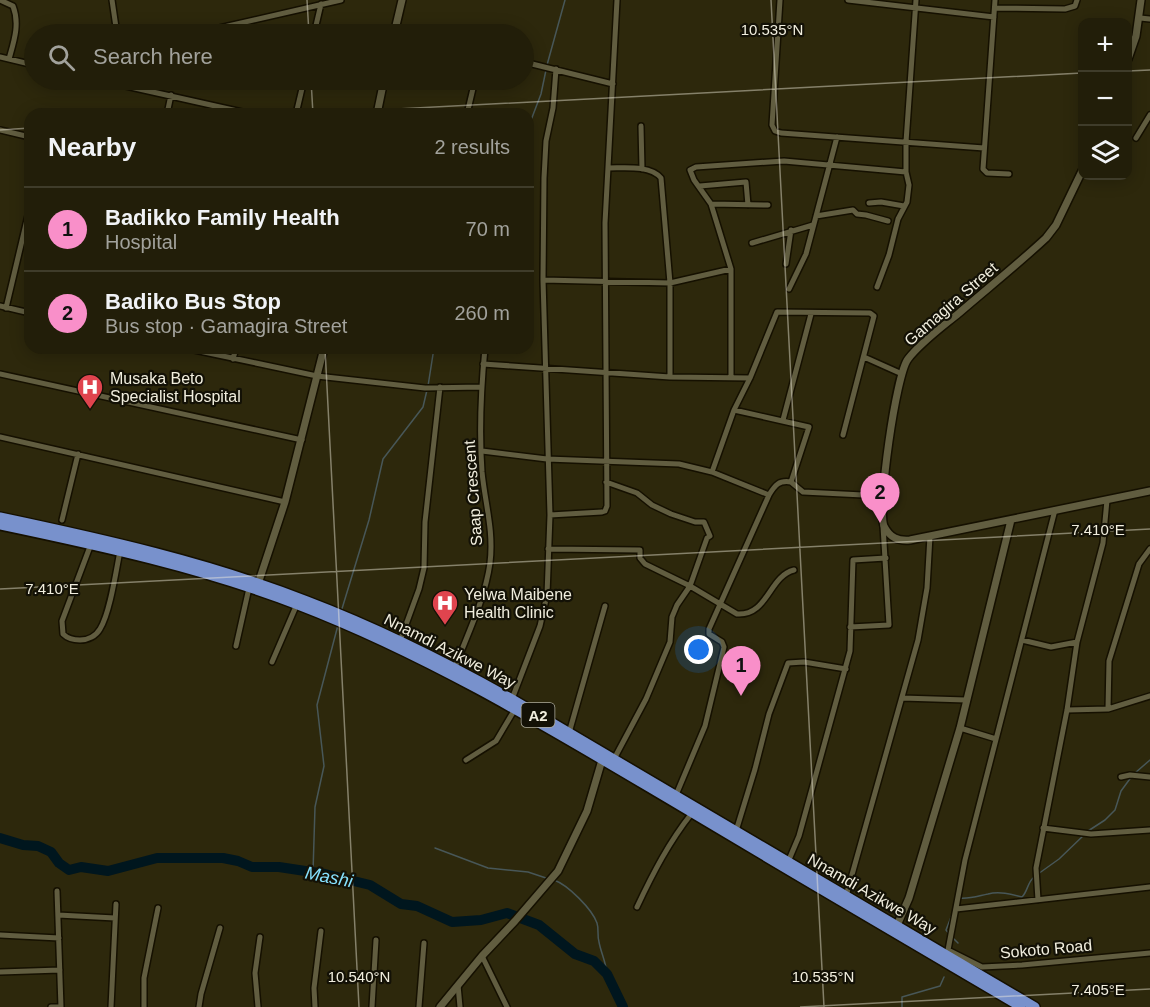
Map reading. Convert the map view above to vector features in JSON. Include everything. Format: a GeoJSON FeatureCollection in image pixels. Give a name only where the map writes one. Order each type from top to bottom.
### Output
{"type":"FeatureCollection","features":[{"type":"Feature","properties":{"kind":"highway","name":"Nnamdi Azikwe Way"},"geometry":{"type":"LineString","coordinates":[[0,518],[102,538],[202,566],[405,651],[515,709],[692,813],[1035,1007]]}},
{"type":"Feature","properties":{"kind":"highway","name":"Nnamdi Azikwe Way"},"geometry":{"type":"LineString","coordinates":[[0,525],[120,551],[254,587],[359,621],[400,640],[512,699],[676,795],[846,896],[1021,1007]]}},
{"type":"Feature","properties":{"kind":"street"},"geometry":{"type":"LineString","coordinates":[[0,0],[13,6],[17,26],[9,59]]}},
{"type":"Feature","properties":{"kind":"street"},"geometry":{"type":"LineString","coordinates":[[112,0],[116,24]]}},
{"type":"Feature","properties":{"kind":"street"},"geometry":{"type":"LineString","coordinates":[[236,24],[341,0]]}},
{"type":"Feature","properties":{"kind":"street"},"geometry":{"type":"LineString","coordinates":[[397,24],[402,0]]}},
{"type":"Feature","properties":{"kind":"street"},"geometry":{"type":"LineString","coordinates":[[550,515],[605,511],[607,506],[605,223],[617,0]]}},
{"type":"Feature","properties":{"kind":"street"},"geometry":{"type":"LineString","coordinates":[[780,0],[772,125],[775,131],[984,148]]}},
{"type":"Feature","properties":{"kind":"street"},"geometry":{"type":"LineString","coordinates":[[848,0],[994,17]]}},
{"type":"Feature","properties":{"kind":"street"},"geometry":{"type":"LineString","coordinates":[[877,287],[889,255],[898,219],[907,202],[909,185],[906,172],[906,142],[916,0]]}},
{"type":"Feature","properties":{"kind":"street"},"geometry":{"type":"LineString","coordinates":[[995,0],[983,166],[984,171],[1009,174]]}},
{"type":"Feature","properties":{"kind":"street"},"geometry":{"type":"LineString","coordinates":[[995,8],[1065,9],[1075,6],[1077,0]]}},
{"type":"Feature","properties":{"kind":"street"},"geometry":{"type":"LineString","coordinates":[[1132,45],[1140,18],[1141,0]]}},
{"type":"Feature","properties":{"kind":"street"},"geometry":{"type":"LineString","coordinates":[[316,24],[321,4]]}},
{"type":"Feature","properties":{"kind":"street"},"geometry":{"type":"LineString","coordinates":[[1140,18],[1150,19]]}},
{"type":"Feature","properties":{"kind":"street"},"geometry":{"type":"LineString","coordinates":[[0,57],[24,63]]}},
{"type":"Feature","properties":{"kind":"street"},"geometry":{"type":"LineString","coordinates":[[534,65],[613,84]]}},
{"type":"Feature","properties":{"kind":"street"},"geometry":{"type":"LineString","coordinates":[[512,699],[540,626],[547,595],[550,515],[543,280],[544,178],[547,136],[553,108],[554,69]]}},
{"type":"Feature","properties":{"kind":"street"},"geometry":{"type":"LineString","coordinates":[[147,90],[226,108]]}},
{"type":"Feature","properties":{"kind":"street"},"geometry":{"type":"LineString","coordinates":[[297,108],[302,90]]}},
{"type":"Feature","properties":{"kind":"street"},"geometry":{"type":"LineString","coordinates":[[378,108],[382,90]]}},
{"type":"Feature","properties":{"kind":"street"},"geometry":{"type":"LineString","coordinates":[[468,108],[473,90]]}},
{"type":"Feature","properties":{"kind":"street"},"geometry":{"type":"LineString","coordinates":[[168,108],[171,95]]}},
{"type":"Feature","properties":{"kind":"street"},"geometry":{"type":"LineString","coordinates":[[1136,138],[1150,115]]}},
{"type":"Feature","properties":{"kind":"street"},"geometry":{"type":"LineString","coordinates":[[641,126],[642,169]]}},
{"type":"Feature","properties":{"kind":"street"},"geometry":{"type":"LineString","coordinates":[[0,130],[24,136]]}},
{"type":"Feature","properties":{"kind":"street"},"geometry":{"type":"LineString","coordinates":[[789,289],[806,254],[837,137]]}},
{"type":"Feature","properties":{"kind":"street"},"geometry":{"type":"LineString","coordinates":[[731,377],[731,269],[711,204],[694,180],[690,170],[696,167],[784,161],[906,172]]}},
{"type":"Feature","properties":{"kind":"street"},"geometry":{"type":"LineString","coordinates":[[609,168],[642,169],[657,173],[661,178],[670,283],[670,376]]}},
{"type":"Feature","properties":{"kind":"street","name":"Gamagira Street"},"geometry":{"type":"LineString","coordinates":[[882,521],[883,496],[897,395],[907,361],[1046,238],[1063,212],[1079,180]]}},
{"type":"Feature","properties":{"kind":"street"},"geometry":{"type":"LineString","coordinates":[[700,186],[746,182],[748,205]]}},
{"type":"Feature","properties":{"kind":"street"},"geometry":{"type":"LineString","coordinates":[[869,203],[881,202],[904,206]]}},
{"type":"Feature","properties":{"kind":"street"},"geometry":{"type":"LineString","coordinates":[[711,204],[768,205]]}},
{"type":"Feature","properties":{"kind":"street"},"geometry":{"type":"LineString","coordinates":[[816,216],[853,210],[857,214],[866,214],[888,221]]}},
{"type":"Feature","properties":{"kind":"street"},"geometry":{"type":"LineString","coordinates":[[752,243],[813,225]]}},
{"type":"Feature","properties":{"kind":"street"},"geometry":{"type":"LineString","coordinates":[[24,229],[3,307],[24,312]]}},
{"type":"Feature","properties":{"kind":"street"},"geometry":{"type":"LineString","coordinates":[[786,264],[791,230]]}},
{"type":"Feature","properties":{"kind":"street"},"geometry":{"type":"LineString","coordinates":[[543,280],[670,283],[731,269]]}},
{"type":"Feature","properties":{"kind":"street"},"geometry":{"type":"LineString","coordinates":[[712,472],[734,410],[777,312],[873,314],[875,319],[843,435]]}},
{"type":"Feature","properties":{"kind":"street"},"geometry":{"type":"LineString","coordinates":[[783,420],[811,314]]}},
{"type":"Feature","properties":{"kind":"street"},"geometry":{"type":"LineString","coordinates":[[209,354],[317,376],[425,388],[481,387]]}},
{"type":"Feature","properties":{"kind":"street"},"geometry":{"type":"LineString","coordinates":[[233,360],[234,354]]}},
{"type":"Feature","properties":{"kind":"street"},"geometry":{"type":"LineString","coordinates":[[236,646],[254,587],[285,502],[322,354]]}},
{"type":"Feature","properties":{"kind":"street","name":"Saap Crescent"},"geometry":{"type":"LineString","coordinates":[[455,667],[479,606],[490,561],[491,535],[484,488],[482,451],[481,387],[484,354]]}},
{"type":"Feature","properties":{"kind":"street"},"geometry":{"type":"LineString","coordinates":[[864,357],[902,374]]}},
{"type":"Feature","properties":{"kind":"street"},"geometry":{"type":"LineString","coordinates":[[483,364],[607,373],[750,378]]}},
{"type":"Feature","properties":{"kind":"street"},"geometry":{"type":"LineString","coordinates":[[0,374],[302,440]]}},
{"type":"Feature","properties":{"kind":"street"},"geometry":{"type":"LineString","coordinates":[[400,640],[419,589],[424,568],[426,512],[440,387]]}},
{"type":"Feature","properties":{"kind":"street"},"geometry":{"type":"LineString","coordinates":[[734,410],[809,427],[791,482]]}},
{"type":"Feature","properties":{"kind":"street"},"geometry":{"type":"LineString","coordinates":[[0,437],[285,502]]}},
{"type":"Feature","properties":{"kind":"street"},"geometry":{"type":"LineString","coordinates":[[482,451],[547,459],[679,464],[712,472],[769,495]]}},
{"type":"Feature","properties":{"kind":"street"},"geometry":{"type":"LineString","coordinates":[[62,520],[78,454]]}},
{"type":"Feature","properties":{"kind":"street"},"geometry":{"type":"LineString","coordinates":[[676,795],[705,726],[724,647],[722,642],[708,633],[769,495],[783,480],[791,482],[803,492],[883,496]]}},
{"type":"Feature","properties":{"kind":"street"},"geometry":{"type":"LineString","coordinates":[[606,482],[637,493],[652,505],[671,514],[695,522],[704,522],[710,536],[707,538],[690,586],[672,617],[670,642],[646,699],[614,759]]}},
{"type":"Feature","properties":{"kind":"street"},"geometry":{"type":"LineString","coordinates":[[882,521],[887,532],[896,540],[910,540],[1150,490]]}},
{"type":"Feature","properties":{"kind":"street"},"geometry":{"type":"LineString","coordinates":[[1038,900],[1035,873],[1067,710],[1077,642],[1103,543],[1107,500]]}},
{"type":"Feature","properties":{"kind":"street"},"geometry":{"type":"LineString","coordinates":[[1055,510],[965,860],[956,909],[1150,887]]}},
{"type":"Feature","properties":{"kind":"street"},"geometry":{"type":"LineString","coordinates":[[895,929],[909,898],[960,729],[1011,520]]}},
{"type":"Feature","properties":{"kind":"street"},"geometry":{"type":"LineString","coordinates":[[850,627],[889,625],[882,521]]}},
{"type":"Feature","properties":{"kind":"street"},"geometry":{"type":"LineString","coordinates":[[846,896],[920,629],[927,588],[930,536]]}},
{"type":"Feature","properties":{"kind":"street"},"geometry":{"type":"LineString","coordinates":[[91,544],[62,621],[63,634],[71,639],[89,638],[96,635],[101,628],[120,551]]}},
{"type":"Feature","properties":{"kind":"street"},"geometry":{"type":"LineString","coordinates":[[548,549],[640,550],[640,558],[645,564],[690,586],[737,614],[746,615],[754,611],[775,588],[781,577],[794,570]]}},
{"type":"Feature","properties":{"kind":"street"},"geometry":{"type":"LineString","coordinates":[[1108,709],[1109,662],[1139,564],[1150,549]]}},
{"type":"Feature","properties":{"kind":"street"},"geometry":{"type":"LineString","coordinates":[[788,862],[799,836],[850,651],[853,560],[886,558]]}},
{"type":"Feature","properties":{"kind":"street"},"geometry":{"type":"LineString","coordinates":[[272,662],[297,604]]}},
{"type":"Feature","properties":{"kind":"street"},"geometry":{"type":"LineString","coordinates":[[569,732],[606,606]]}},
{"type":"Feature","properties":{"kind":"street"},"geometry":{"type":"LineString","coordinates":[[1022,640],[1051,646],[1077,642]]}},
{"type":"Feature","properties":{"kind":"street"},"geometry":{"type":"LineString","coordinates":[[735,831],[755,769],[769,714],[788,663],[804,662],[846,669]]}},
{"type":"Feature","properties":{"kind":"street"},"geometry":{"type":"LineString","coordinates":[[1067,710],[1108,709],[1150,696]]}},
{"type":"Feature","properties":{"kind":"street"},"geometry":{"type":"LineString","coordinates":[[902,698],[966,700]]}},
{"type":"Feature","properties":{"kind":"street"},"geometry":{"type":"LineString","coordinates":[[466,760],[496,741],[515,709]]}},
{"type":"Feature","properties":{"kind":"street"},"geometry":{"type":"LineString","coordinates":[[960,729],[996,739]]}},
{"type":"Feature","properties":{"kind":"street"},"geometry":{"type":"LineString","coordinates":[[440,1007],[558,871],[587,811],[602,760]]}},
{"type":"Feature","properties":{"kind":"street"},"geometry":{"type":"LineString","coordinates":[[1121,777],[1149,777]]}},
{"type":"Feature","properties":{"kind":"street"},"geometry":{"type":"LineString","coordinates":[[637,907],[674,836],[692,813]]}},
{"type":"Feature","properties":{"kind":"street"},"geometry":{"type":"LineString","coordinates":[[1043,828],[1091,834],[1150,830]]}},
{"type":"Feature","properties":{"kind":"street"},"geometry":{"type":"LineString","coordinates":[[51,1007],[61,1007],[57,891]]}},
{"type":"Feature","properties":{"kind":"street"},"geometry":{"type":"LineString","coordinates":[[111,1007],[116,904]]}},
{"type":"Feature","properties":{"kind":"street"},"geometry":{"type":"LineString","coordinates":[[144,1007],[144,978],[158,908]]}},
{"type":"Feature","properties":{"kind":"street","name":"Sokoto Road"},"geometry":{"type":"LineString","coordinates":[[956,909],[948,950],[982,967],[1150,953]]}},
{"type":"Feature","properties":{"kind":"street"},"geometry":{"type":"LineString","coordinates":[[58,915],[115,918]]}},
{"type":"Feature","properties":{"kind":"street"},"geometry":{"type":"LineString","coordinates":[[199,1007],[220,928]]}},
{"type":"Feature","properties":{"kind":"street"},"geometry":{"type":"LineString","coordinates":[[315,1007],[314,988],[321,931]]}},
{"type":"Feature","properties":{"kind":"street"},"geometry":{"type":"LineString","coordinates":[[0,935],[59,938]]}},
{"type":"Feature","properties":{"kind":"street"},"geometry":{"type":"LineString","coordinates":[[258,1007],[255,973],[260,937]]}},
{"type":"Feature","properties":{"kind":"street"},"geometry":{"type":"LineString","coordinates":[[372,1007],[376,940]]}},
{"type":"Feature","properties":{"kind":"street"},"geometry":{"type":"LineString","coordinates":[[419,1007],[424,943]]}},
{"type":"Feature","properties":{"kind":"street"},"geometry":{"type":"LineString","coordinates":[[482,956],[507,1007]]}},
{"type":"Feature","properties":{"kind":"street"},"geometry":{"type":"LineString","coordinates":[[0,972],[60,970]]}},
{"type":"Feature","properties":{"kind":"street"},"geometry":{"type":"LineString","coordinates":[[458,985],[460,1007]]}},
{"type":"Feature","properties":{"kind":"waterway"},"geometry":{"type":"LineString","coordinates":[[547,65],[565,0]]}},
{"type":"Feature","properties":{"kind":"waterway"},"geometry":{"type":"LineString","coordinates":[[534,112],[546,70]]}},
{"type":"Feature","properties":{"kind":"waterway"},"geometry":{"type":"LineString","coordinates":[[428,386],[433,354]]}},
{"type":"Feature","properties":{"kind":"waterway"},"geometry":{"type":"LineString","coordinates":[[341,612],[369,520],[383,459],[423,407],[427,390]]}},
{"type":"Feature","properties":{"kind":"waterway"},"geometry":{"type":"LineString","coordinates":[[313,872],[315,807],[324,766],[317,705],[338,625]]}},
{"type":"Feature","properties":{"kind":"waterway"},"geometry":{"type":"LineString","coordinates":[[1135,773],[1150,760]]}},
{"type":"Feature","properties":{"kind":"waterway"},"geometry":{"type":"LineString","coordinates":[[1088,831],[1115,810],[1121,791],[1132,776]]}},
{"type":"Feature","properties":{"kind":"waterway"},"geometry":{"type":"LineString","coordinates":[[1038,874],[1059,859],[1084,835]]}},
{"type":"Feature","properties":{"kind":"waterway","name":"Mashi"},"geometry":{"type":"LineString","coordinates":[[0,838],[23,845],[38,846],[51,852],[59,863],[69,870],[81,867],[108,871],[157,858],[223,858],[252,867],[279,867],[325,874],[370,885],[401,904],[417,906],[452,922],[481,920],[507,913],[539,925],[575,954],[594,961],[607,974],[623,1007]]}},
{"type":"Feature","properties":{"kind":"waterway"},"geometry":{"type":"LineString","coordinates":[[435,848],[488,868],[528,872],[549,879]]}},
{"type":"Feature","properties":{"kind":"waterway"},"geometry":{"type":"LineString","coordinates":[[959,898],[996,893],[1022,897],[1034,877]]}},
{"type":"Feature","properties":{"kind":"waterway"},"geometry":{"type":"LineString","coordinates":[[554,880],[572,892],[594,917],[598,925],[598,939],[607,974]]}},
{"type":"Feature","properties":{"kind":"waterway"},"geometry":{"type":"LineString","coordinates":[[950,935],[946,930],[953,912]]}},
{"type":"Feature","properties":{"kind":"waterway"},"geometry":{"type":"LineString","coordinates":[[953,938],[958,943]]}},
{"type":"Feature","properties":{"kind":"waterway"},"geometry":{"type":"LineString","coordinates":[[902,1007],[902,997],[940,986],[944,977]]}},
{"type":"Feature","properties":{"kind":"place","name":"Musaka Beto Specialist Hospital"},"geometry":{"type":"Point","coordinates":[90,410]}},
{"type":"Feature","properties":{"kind":"place","name":"Badiko Bus Stop"},"geometry":{"type":"Point","coordinates":[880,523]}},
{"type":"Feature","properties":{"kind":"place","name":"Yelwa Maibene Health Clinic"},"geometry":{"type":"Point","coordinates":[445,626]}},
{"type":"Feature","properties":{"kind":"place","name":"Badikko Family Health"},"geometry":{"type":"Point","coordinates":[741,696]}}]}
